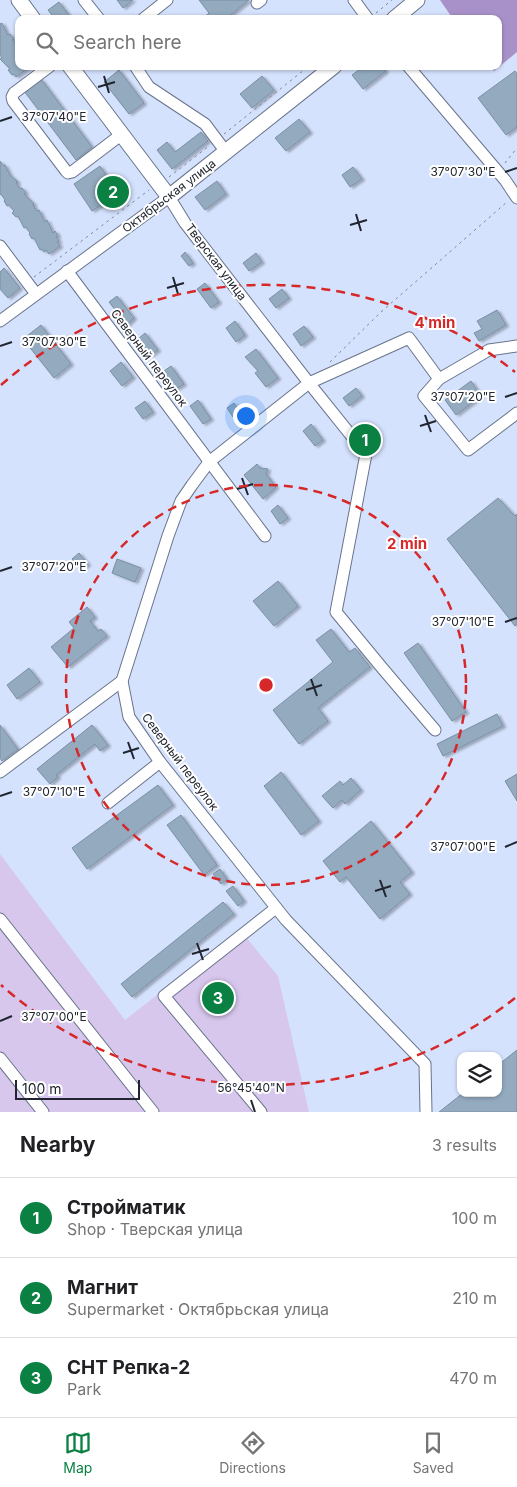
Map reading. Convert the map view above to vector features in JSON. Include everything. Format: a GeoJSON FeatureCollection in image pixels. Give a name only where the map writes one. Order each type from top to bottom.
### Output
{"type":"FeatureCollection","features":[{"type":"Feature","properties":{"kind":"main road"},"geometry":{"type":"LineString","coordinates":[[18,0],[30,15]]}},
{"type":"Feature","properties":{"kind":"main road"},"geometry":{"type":"LineString","coordinates":[[399,15],[417,0]]}},
{"type":"Feature","properties":{"kind":"main road","name":"Тверская улица"},"geometry":{"type":"LineString","coordinates":[[77,70],[169,197]]}},
{"type":"Feature","properties":{"kind":"main road","name":"Октябрьская улица"},"geometry":{"type":"LineString","coordinates":[[169,197],[329,70]]}},
{"type":"Feature","properties":{"kind":"street"},"geometry":{"type":"LineString","coordinates":[[84,0],[96,15]]}},
{"type":"Feature","properties":{"kind":"street"},"geometry":{"type":"LineString","coordinates":[[148,15],[167,0]]}},
{"type":"Feature","properties":{"kind":"street"},"geometry":{"type":"LineString","coordinates":[[354,0],[372,15]]}},
{"type":"Feature","properties":{"kind":"street"},"geometry":{"type":"LineString","coordinates":[[45,70],[14,93],[12,97],[13,101],[66,171],[72,172],[122,134]]}},
{"type":"Feature","properties":{"kind":"street"},"geometry":{"type":"LineString","coordinates":[[137,70],[149,87],[205,124],[226,152]]}},
{"type":"Feature","properties":{"kind":"street"},"geometry":{"type":"LineString","coordinates":[[411,70],[505,180],[516,196]]}},
{"type":"Feature","properties":{"kind":"street","name":"Октябрьская улица"},"geometry":{"type":"LineString","coordinates":[[0,321],[169,197]]}},
{"type":"Feature","properties":{"kind":"street","name":"Тверская улица"},"geometry":{"type":"LineString","coordinates":[[169,197],[185,223],[366,454],[336,612],[436,730]]}},
{"type":"Feature","properties":{"kind":"street"},"geometry":{"type":"LineString","coordinates":[[0,246],[36,294]]}},
{"type":"Feature","properties":{"kind":"street","name":"Северный переулок"},"geometry":{"type":"LineString","coordinates":[[67,271],[265,536]]}},
{"type":"Feature","properties":{"kind":"street"},"geometry":{"type":"LineString","coordinates":[[209,462],[309,383],[409,338],[439,379]]}},
{"type":"Feature","properties":{"kind":"street"},"geometry":{"type":"LineString","coordinates":[[517,346],[490,350],[439,379],[424,396],[468,450],[517,412]]}},
{"type":"Feature","properties":{"kind":"street","name":"Северный переулок"},"geometry":{"type":"LineString","coordinates":[[209,462],[181,501],[122,681],[129,717],[160,762],[286,920],[425,1064],[426,1112]]}},
{"type":"Feature","properties":{"kind":"street"},"geometry":{"type":"LineString","coordinates":[[0,772],[122,681]]}},
{"type":"Feature","properties":{"kind":"street"},"geometry":{"type":"LineString","coordinates":[[108,803],[160,762]]}},
{"type":"Feature","properties":{"kind":"street"},"geometry":{"type":"LineString","coordinates":[[261,1112],[164,996],[276,908]]}},
{"type":"Feature","properties":{"kind":"street"},"geometry":{"type":"LineString","coordinates":[[0,919],[153,1112]]}},
{"type":"Feature","properties":{"kind":"street"},"geometry":{"type":"LineString","coordinates":[[0,1058],[43,1112]]}},
{"type":"Feature","properties":{"kind":"path"},"geometry":{"type":"LineString","coordinates":[[374,15],[392,0]]}},
{"type":"Feature","properties":{"kind":"path"},"geometry":{"type":"LineString","coordinates":[[28,282],[159,182],[170,177],[305,70]]}},
{"type":"Feature","properties":{"kind":"path"},"geometry":{"type":"LineString","coordinates":[[505,180],[505,163],[517,148]]}},
{"type":"Feature","properties":{"kind":"path"},"geometry":{"type":"LineString","coordinates":[[328,364],[381,312],[516,196]]}},
{"type":"Feature","properties":{"kind":"shaded area"},"geometry":{"type":"Polygon","coordinates":[[[440,0],[517,0],[517,52],[502,64],[502,15],[450,15],[440,0]]]}},
{"type":"Feature","properties":{"kind":"shaded area"},"geometry":{"type":"Polygon","coordinates":[[[0,854],[125,1020],[240,930],[278,976],[309,1112],[0,1112],[0,854]]]}},
{"type":"Feature","properties":{"kind":"building"},"geometry":{"type":"Polygon","coordinates":[[[117,0],[133,0],[123,8],[117,0]]]}},
{"type":"Feature","properties":{"kind":"building"},"geometry":{"type":"Polygon","coordinates":[[[199,0],[249,0],[231,15],[207,15],[209,13],[199,0]]]}},
{"type":"Feature","properties":{"kind":"building"},"geometry":{"type":"Polygon","coordinates":[[[59,2],[69,15],[52,15],[48,10],[59,2]]]}},
{"type":"Feature","properties":{"kind":"building"},"geometry":{"type":"Polygon","coordinates":[[[2,23],[8,35],[10,34],[14,39],[12,40],[15,44],[15,70],[26,70],[16,77],[14,74],[12,75],[8,70],[10,69],[0,59],[2,58],[0,55],[0,24],[2,23]]]}},
{"type":"Feature","properties":{"kind":"building"},"geometry":{"type":"Polygon","coordinates":[[[119,70],[144,103],[129,114],[104,82],[119,70]]]}},
{"type":"Feature","properties":{"kind":"building"},"geometry":{"type":"Polygon","coordinates":[[[359,70],[386,71],[363,89],[352,75],[359,70]]]}},
{"type":"Feature","properties":{"kind":"building"},"geometry":{"type":"Polygon","coordinates":[[[515,71],[517,74],[517,127],[506,135],[478,98],[515,71]]]}},
{"type":"Feature","properties":{"kind":"building"},"geometry":{"type":"Polygon","coordinates":[[[262,76],[274,90],[252,108],[240,94],[262,76]]]}},
{"type":"Feature","properties":{"kind":"building"},"geometry":{"type":"Polygon","coordinates":[[[41,79],[92,147],[76,160],[24,91],[41,79]]]}},
{"type":"Feature","properties":{"kind":"building"},"geometry":{"type":"Polygon","coordinates":[[[299,119],[310,132],[286,151],[275,138],[299,119]]]}},
{"type":"Feature","properties":{"kind":"building"},"geometry":{"type":"Polygon","coordinates":[[[201,132],[208,141],[172,169],[157,150],[167,142],[175,152],[201,132]]]}},
{"type":"Feature","properties":{"kind":"building"},"geometry":{"type":"Polygon","coordinates":[[[0,161],[5,165],[10,175],[18,182],[16,183],[26,193],[24,194],[34,204],[37,211],[39,210],[45,222],[47,220],[53,233],[55,231],[58,236],[56,237],[59,241],[57,242],[60,246],[49,254],[46,250],[44,252],[42,249],[40,250],[18,216],[16,217],[12,213],[14,211],[9,205],[7,206],[5,200],[0,195],[0,161]]]}},
{"type":"Feature","properties":{"kind":"building"},"geometry":{"type":"Polygon","coordinates":[[[100,166],[118,193],[92,211],[74,184],[100,166]]]}},
{"type":"Feature","properties":{"kind":"building"},"geometry":{"type":"Polygon","coordinates":[[[353,167],[362,179],[350,187],[342,175],[353,167]]]}},
{"type":"Feature","properties":{"kind":"building"},"geometry":{"type":"Polygon","coordinates":[[[217,181],[226,194],[205,210],[195,197],[217,181]]]}},
{"type":"Feature","properties":{"kind":"building"},"geometry":{"type":"Polygon","coordinates":[[[185,252],[193,263],[189,266],[181,256],[185,252]]]}},
{"type":"Feature","properties":{"kind":"building"},"geometry":{"type":"Polygon","coordinates":[[[256,253],[262,262],[249,271],[243,263],[256,253]]]}},
{"type":"Feature","properties":{"kind":"building"},"geometry":{"type":"Polygon","coordinates":[[[4,268],[20,288],[8,298],[0,289],[0,272],[4,268]]]}},
{"type":"Feature","properties":{"kind":"building"},"geometry":{"type":"Polygon","coordinates":[[[205,283],[219,302],[211,308],[197,289],[205,283]]]}},
{"type":"Feature","properties":{"kind":"building"},"geometry":{"type":"Polygon","coordinates":[[[282,289],[289,298],[276,308],[269,299],[282,289]]]}},
{"type":"Feature","properties":{"kind":"building"},"geometry":{"type":"Polygon","coordinates":[[[117,296],[134,318],[127,325],[109,302],[117,296]]]}},
{"type":"Feature","properties":{"kind":"building"},"geometry":{"type":"Polygon","coordinates":[[[497,310],[506,325],[479,341],[474,333],[482,329],[477,321],[497,310]]]}},
{"type":"Feature","properties":{"kind":"building"},"geometry":{"type":"Polygon","coordinates":[[[235,321],[245,335],[236,342],[226,328],[235,321]]]}},
{"type":"Feature","properties":{"kind":"building"},"geometry":{"type":"Polygon","coordinates":[[[41,325],[71,364],[54,378],[23,339],[41,325]]]}},
{"type":"Feature","properties":{"kind":"building"},"geometry":{"type":"Polygon","coordinates":[[[304,326],[313,337],[301,346],[293,334],[304,326]]]}},
{"type":"Feature","properties":{"kind":"building"},"geometry":{"type":"Polygon","coordinates":[[[145,333],[158,350],[151,355],[138,339],[145,333]]]}},
{"type":"Feature","properties":{"kind":"building"},"geometry":{"type":"Polygon","coordinates":[[[256,349],[278,378],[266,387],[255,373],[258,371],[245,357],[256,349]]]}},
{"type":"Feature","properties":{"kind":"building"},"geometry":{"type":"Polygon","coordinates":[[[121,362],[133,377],[122,386],[110,371],[121,362]]]}},
{"type":"Feature","properties":{"kind":"building"},"geometry":{"type":"Polygon","coordinates":[[[171,366],[184,384],[176,389],[164,371],[171,366]]]}},
{"type":"Feature","properties":{"kind":"building"},"geometry":{"type":"Polygon","coordinates":[[[471,381],[481,396],[456,415],[445,400],[471,381]]]}},
{"type":"Feature","properties":{"kind":"building"},"geometry":{"type":"Polygon","coordinates":[[[356,388],[362,396],[349,406],[343,398],[356,388]]]}},
{"type":"Feature","properties":{"kind":"building"},"geometry":{"type":"Polygon","coordinates":[[[198,400],[211,419],[203,424],[190,406],[198,400]]]}},
{"type":"Feature","properties":{"kind":"building"},"geometry":{"type":"Polygon","coordinates":[[[145,401],[153,412],[143,419],[135,408],[145,401]]]}},
{"type":"Feature","properties":{"kind":"building"},"geometry":{"type":"Polygon","coordinates":[[[234,403],[240,412],[233,417],[227,408],[234,403]]]}},
{"type":"Feature","properties":{"kind":"building"},"geometry":{"type":"Polygon","coordinates":[[[311,424],[323,440],[315,446],[303,431],[311,424]]]}},
{"type":"Feature","properties":{"kind":"building"},"geometry":{"type":"Polygon","coordinates":[[[367,428],[378,442],[369,449],[358,435],[367,428]]]}},
{"type":"Feature","properties":{"kind":"building"},"geometry":{"type":"Polygon","coordinates":[[[257,464],[260,468],[268,469],[266,474],[276,487],[263,499],[244,475],[257,464]]]}},
{"type":"Feature","properties":{"kind":"building"},"geometry":{"type":"Polygon","coordinates":[[[498,498],[515,516],[517,514],[517,624],[515,626],[447,539],[498,498]]]}},
{"type":"Feature","properties":{"kind":"building"},"geometry":{"type":"Polygon","coordinates":[[[278,505],[288,518],[280,524],[271,511],[278,505]]]}},
{"type":"Feature","properties":{"kind":"building"},"geometry":{"type":"Polygon","coordinates":[[[79,553],[88,564],[81,570],[72,559],[79,553]]]}},
{"type":"Feature","properties":{"kind":"building"},"geometry":{"type":"Polygon","coordinates":[[[117,559],[141,568],[135,582],[112,573],[117,559]]]}},
{"type":"Feature","properties":{"kind":"building"},"geometry":{"type":"Polygon","coordinates":[[[278,581],[298,606],[274,626],[253,601],[278,581]]]}},
{"type":"Feature","properties":{"kind":"building"},"geometry":{"type":"Polygon","coordinates":[[[87,607],[95,617],[90,621],[98,631],[101,629],[107,636],[68,667],[51,647],[74,628],[69,622],[87,607]]]}},
{"type":"Feature","properties":{"kind":"building"},"geometry":{"type":"Polygon","coordinates":[[[331,629],[349,652],[355,648],[370,667],[318,708],[328,721],[299,744],[273,710],[333,662],[316,640],[331,629]]]}},
{"type":"Feature","properties":{"kind":"building"},"geometry":{"type":"Polygon","coordinates":[[[418,643],[466,712],[452,721],[404,653],[418,643]]]}},
{"type":"Feature","properties":{"kind":"building"},"geometry":{"type":"Polygon","coordinates":[[[29,668],[40,682],[17,699],[7,685],[29,668]]]}},
{"type":"Feature","properties":{"kind":"building"},"geometry":{"type":"Polygon","coordinates":[[[497,714],[503,726],[443,756],[437,744],[497,714]]]}},
{"type":"Feature","properties":{"kind":"building"},"geometry":{"type":"Polygon","coordinates":[[[0,725],[18,749],[2,761],[0,758],[0,725]]]}},
{"type":"Feature","properties":{"kind":"building"},"geometry":{"type":"Polygon","coordinates":[[[92,725],[108,745],[100,751],[95,744],[56,775],[58,777],[50,784],[37,769],[92,725]]]}},
{"type":"Feature","properties":{"kind":"building"},"geometry":{"type":"Polygon","coordinates":[[[281,772],[319,821],[301,835],[264,786],[281,772]]]}},
{"type":"Feature","properties":{"kind":"building"},"geometry":{"type":"Polygon","coordinates":[[[517,774],[517,801],[505,781],[517,774]]]}},
{"type":"Feature","properties":{"kind":"building"},"geometry":{"type":"Polygon","coordinates":[[[351,778],[361,790],[345,804],[342,800],[333,808],[322,796],[340,781],[343,785],[351,778]]]}},
{"type":"Feature","properties":{"kind":"building"},"geometry":{"type":"Polygon","coordinates":[[[158,785],[173,805],[87,869],[72,848],[158,785]]]}},
{"type":"Feature","properties":{"kind":"building"},"geometry":{"type":"Polygon","coordinates":[[[181,815],[217,865],[204,875],[167,825],[181,815]]]}},
{"type":"Feature","properties":{"kind":"building"},"geometry":{"type":"Polygon","coordinates":[[[371,821],[412,872],[400,882],[410,894],[380,919],[346,877],[340,882],[323,861],[371,821]]]}},
{"type":"Feature","properties":{"kind":"building"},"geometry":{"type":"Polygon","coordinates":[[[220,869],[227,879],[221,884],[213,874],[220,869]]]}},
{"type":"Feature","properties":{"kind":"building"},"geometry":{"type":"Polygon","coordinates":[[[233,886],[244,901],[238,906],[226,891],[233,886]]]}},
{"type":"Feature","properties":{"kind":"building"},"geometry":{"type":"Polygon","coordinates":[[[223,902],[234,914],[132,997],[121,984],[223,902]]]}},
{"type":"Feature","properties":{"kind":"building"},"geometry":{"type":"Polygon","coordinates":[[[517,1050],[517,1112],[439,1112],[458,1097],[502,1097],[502,1062],[517,1050]]]}},
{"type":"Feature","properties":{"kind":"place","name":"Магнит"},"geometry":{"type":"Point","coordinates":[113,192]}},
{"type":"Feature","properties":{"kind":"place","name":"Стройматик"},"geometry":{"type":"Point","coordinates":[365,440]}},
{"type":"Feature","properties":{"kind":"place","name":"СНТ Репка-2"},"geometry":{"type":"Point","coordinates":[218,998]}}]}
